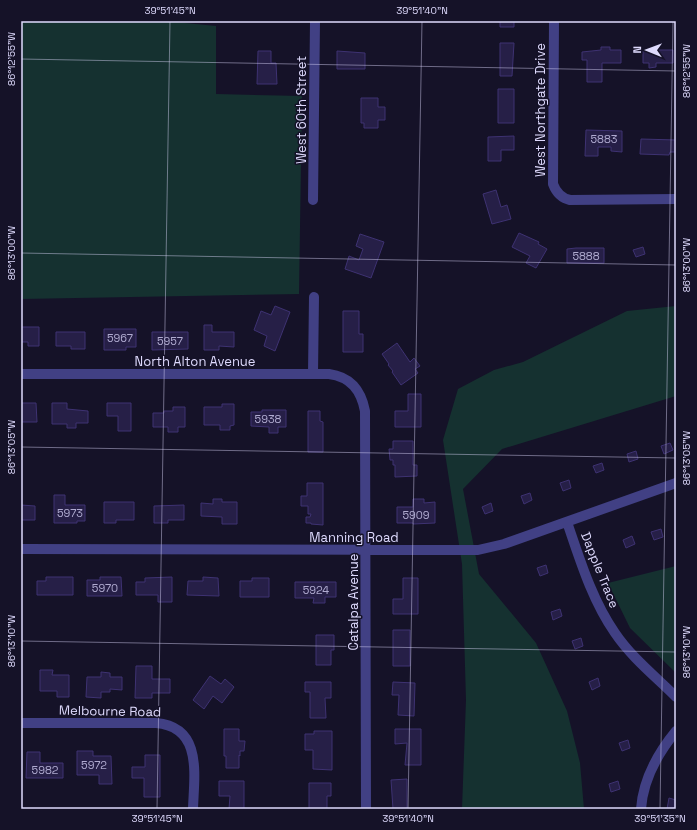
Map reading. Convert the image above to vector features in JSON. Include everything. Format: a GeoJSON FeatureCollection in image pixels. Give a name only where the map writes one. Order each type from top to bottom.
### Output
{"type":"FeatureCollection","features":[{"type":"Feature","properties":{"kind":"street","name":"West 60th Street"},"geometry":{"type":"LineString","coordinates":[[314,200],[315,21]]}},
{"type":"Feature","properties":{"kind":"street","name":"West Northgate Drive"},"geometry":{"type":"LineString","coordinates":[[554,21],[553,184],[555,189],[561,196],[572,200],[676,199]]}},
{"type":"Feature","properties":{"kind":"street"},"geometry":{"type":"LineString","coordinates":[[313,373],[314,297]]}},
{"type":"Feature","properties":{"kind":"street","name":"North Alton Avenue"},"geometry":{"type":"LineString","coordinates":[[21,374],[329,374],[345,378],[356,388],[361,396]]}},
{"type":"Feature","properties":{"kind":"street","name":"Catalpa Avenue"},"geometry":{"type":"LineString","coordinates":[[361,396],[364,402],[365,411],[366,809]]}},
{"type":"Feature","properties":{"kind":"street","name":"Manning Road"},"geometry":{"type":"LineString","coordinates":[[21,549],[465,551],[487,549],[676,483]]}},
{"type":"Feature","properties":{"kind":"street","name":"Dapple Trace"},"geometry":{"type":"LineString","coordinates":[[567,522],[592,592],[608,623],[640,663],[676,697]]}},
{"type":"Feature","properties":{"kind":"street","name":"Melbourne Road"},"geometry":{"type":"LineString","coordinates":[[21,723],[162,724],[179,730],[190,745],[194,757],[193,809]]}},
{"type":"Feature","properties":{"kind":"street"},"geometry":{"type":"LineString","coordinates":[[641,809],[645,788],[654,764],[666,742],[676,731]]}},
{"type":"Feature","properties":{"kind":"green space"},"geometry":{"type":"Polygon","coordinates":[[[21,21],[165,21],[216,26],[216,94],[302,96],[299,294],[21,299],[21,21]]]}},
{"type":"Feature","properties":{"kind":"green space"},"geometry":{"type":"Polygon","coordinates":[[[676,306],[676,396],[502,449],[463,489],[479,574],[536,643],[567,711],[580,763],[584,809],[462,809],[466,700],[462,564],[443,440],[458,389],[494,370],[523,362],[627,311],[676,306]]]}},
{"type":"Feature","properties":{"kind":"green space"},"geometry":{"type":"Polygon","coordinates":[[[676,566],[676,673],[630,628],[608,583],[676,566]]]}},
{"type":"Feature","properties":{"kind":"building"},"geometry":{"type":"Polygon","coordinates":[[[500,21],[514,21],[514,27],[500,27],[500,21]]]}},
{"type":"Feature","properties":{"kind":"building"},"geometry":{"type":"Polygon","coordinates":[[[500,43],[514,43],[512,76],[500,76],[500,43]]]}},
{"type":"Feature","properties":{"kind":"building"},"geometry":{"type":"Polygon","coordinates":[[[601,47],[610,47],[610,50],[621,50],[621,63],[602,63],[602,82],[587,82],[587,60],[582,60],[582,52],[601,50],[601,47]]]}},
{"type":"Feature","properties":{"kind":"building"},"geometry":{"type":"Polygon","coordinates":[[[643,50],[673,50],[673,63],[656,63],[656,67],[649,68],[649,63],[643,63],[643,50]]]}},
{"type":"Feature","properties":{"kind":"building"},"geometry":{"type":"Polygon","coordinates":[[[258,51],[271,51],[271,63],[276,63],[277,84],[257,84],[258,51]]]}},
{"type":"Feature","properties":{"kind":"building"},"geometry":{"type":"Polygon","coordinates":[[[337,51],[365,53],[365,69],[337,69],[337,51]]]}},
{"type":"Feature","properties":{"kind":"building"},"geometry":{"type":"Polygon","coordinates":[[[498,89],[514,89],[514,123],[498,123],[498,89]]]}},
{"type":"Feature","properties":{"kind":"building"},"geometry":{"type":"Polygon","coordinates":[[[361,98],[378,98],[378,107],[385,107],[385,120],[378,120],[378,128],[364,128],[364,123],[361,123],[361,98]]]}},
{"type":"Feature","properties":{"kind":"building"},"geometry":{"type":"Polygon","coordinates":[[[586,130],[622,131],[622,152],[611,151],[611,147],[598,147],[598,156],[585,156],[586,130]]]}},
{"type":"Feature","properties":{"kind":"building"},"geometry":{"type":"Polygon","coordinates":[[[514,136],[514,150],[501,150],[501,161],[488,161],[488,137],[514,136]]]}},
{"type":"Feature","properties":{"kind":"building"},"geometry":{"type":"Polygon","coordinates":[[[641,139],[676,140],[676,152],[670,152],[669,155],[640,154],[641,139]]]}},
{"type":"Feature","properties":{"kind":"building"},"geometry":{"type":"Polygon","coordinates":[[[496,190],[501,207],[507,205],[511,219],[492,224],[483,194],[496,190]]]}},
{"type":"Feature","properties":{"kind":"building"},"geometry":{"type":"Polygon","coordinates":[[[519,233],[539,242],[538,244],[547,249],[536,268],[526,263],[530,256],[512,247],[519,233]]]}},
{"type":"Feature","properties":{"kind":"building"},"geometry":{"type":"Polygon","coordinates":[[[360,234],[384,242],[371,278],[345,269],[349,256],[359,260],[363,249],[356,246],[360,234]]]}},
{"type":"Feature","properties":{"kind":"building"},"geometry":{"type":"Polygon","coordinates":[[[643,247],[645,254],[636,257],[633,250],[643,247]]]}},
{"type":"Feature","properties":{"kind":"building"},"geometry":{"type":"Polygon","coordinates":[[[604,248],[604,263],[567,263],[567,249],[604,248]]]}},
{"type":"Feature","properties":{"kind":"building"},"geometry":{"type":"Polygon","coordinates":[[[275,306],[290,312],[275,351],[264,346],[267,336],[254,330],[261,311],[271,315],[275,306]]]}},
{"type":"Feature","properties":{"kind":"building"},"geometry":{"type":"Polygon","coordinates":[[[343,311],[359,311],[359,334],[363,334],[363,352],[343,352],[343,311]]]}},
{"type":"Feature","properties":{"kind":"building"},"geometry":{"type":"Polygon","coordinates":[[[204,325],[212,325],[212,332],[234,332],[234,347],[219,346],[219,350],[204,350],[204,325]]]}},
{"type":"Feature","properties":{"kind":"building"},"geometry":{"type":"Polygon","coordinates":[[[21,327],[39,327],[39,346],[28,346],[28,342],[21,342],[21,327]]]}},
{"type":"Feature","properties":{"kind":"building"},"geometry":{"type":"Polygon","coordinates":[[[104,329],[136,329],[136,347],[126,347],[126,350],[104,350],[104,329]]]}},
{"type":"Feature","properties":{"kind":"building"},"geometry":{"type":"Polygon","coordinates":[[[56,332],[85,332],[85,349],[71,349],[71,346],[56,346],[56,332]]]}},
{"type":"Feature","properties":{"kind":"building"},"geometry":{"type":"Polygon","coordinates":[[[152,332],[188,332],[188,349],[152,350],[152,332]]]}},
{"type":"Feature","properties":{"kind":"building"},"geometry":{"type":"Polygon","coordinates":[[[397,343],[410,362],[414,358],[420,366],[415,369],[418,373],[401,385],[382,354],[397,343]]]}},
{"type":"Feature","properties":{"kind":"building"},"geometry":{"type":"Polygon","coordinates":[[[408,394],[421,394],[421,427],[395,427],[395,411],[408,411],[408,394]]]}},
{"type":"Feature","properties":{"kind":"building"},"geometry":{"type":"Polygon","coordinates":[[[21,403],[36,403],[37,422],[21,422],[21,403]]]}},
{"type":"Feature","properties":{"kind":"building"},"geometry":{"type":"Polygon","coordinates":[[[52,403],[67,403],[67,409],[88,411],[88,423],[76,423],[76,428],[67,428],[67,424],[52,424],[52,403]]]}},
{"type":"Feature","properties":{"kind":"building"},"geometry":{"type":"Polygon","coordinates":[[[107,403],[131,403],[131,431],[118,431],[118,416],[107,416],[107,403]]]}},
{"type":"Feature","properties":{"kind":"building"},"geometry":{"type":"Polygon","coordinates":[[[222,404],[234,404],[234,425],[230,426],[230,430],[220,430],[220,425],[204,425],[204,407],[222,407],[222,404]]]}},
{"type":"Feature","properties":{"kind":"building"},"geometry":{"type":"Polygon","coordinates":[[[173,407],[185,407],[185,427],[178,427],[178,432],[168,432],[168,427],[153,427],[153,413],[173,411],[173,407]]]}},
{"type":"Feature","properties":{"kind":"building"},"geometry":{"type":"Polygon","coordinates":[[[262,410],[286,410],[286,427],[278,427],[278,433],[269,433],[269,427],[251,426],[251,412],[262,412],[262,410]]]}},
{"type":"Feature","properties":{"kind":"building"},"geometry":{"type":"Polygon","coordinates":[[[308,411],[320,411],[320,421],[323,422],[323,452],[308,452],[308,411]]]}},
{"type":"Feature","properties":{"kind":"building"},"geometry":{"type":"Polygon","coordinates":[[[393,441],[413,441],[413,465],[417,465],[417,476],[395,477],[395,465],[393,465],[393,460],[390,460],[389,449],[393,449],[393,441]]]}},
{"type":"Feature","properties":{"kind":"building"},"geometry":{"type":"Polygon","coordinates":[[[670,443],[673,450],[664,454],[661,446],[670,443]]]}},
{"type":"Feature","properties":{"kind":"building"},"geometry":{"type":"Polygon","coordinates":[[[636,451],[638,459],[629,462],[627,454],[636,451]]]}},
{"type":"Feature","properties":{"kind":"building"},"geometry":{"type":"Polygon","coordinates":[[[602,463],[604,470],[596,473],[593,466],[602,463]]]}},
{"type":"Feature","properties":{"kind":"building"},"geometry":{"type":"Polygon","coordinates":[[[569,480],[571,488],[563,491],[560,483],[569,480]]]}},
{"type":"Feature","properties":{"kind":"building"},"geometry":{"type":"Polygon","coordinates":[[[307,483],[323,483],[323,525],[306,523],[306,517],[310,517],[311,514],[308,514],[308,506],[301,506],[301,496],[307,496],[307,483]]]}},
{"type":"Feature","properties":{"kind":"building"},"geometry":{"type":"Polygon","coordinates":[[[530,493],[532,500],[524,504],[521,496],[530,493]]]}},
{"type":"Feature","properties":{"kind":"building"},"geometry":{"type":"Polygon","coordinates":[[[54,495],[65,495],[65,505],[85,505],[85,521],[77,521],[77,523],[54,523],[54,495]]]}},
{"type":"Feature","properties":{"kind":"building"},"geometry":{"type":"Polygon","coordinates":[[[213,499],[222,499],[222,502],[237,502],[237,524],[222,524],[222,517],[201,516],[201,503],[213,504],[213,499]]]}},
{"type":"Feature","properties":{"kind":"building"},"geometry":{"type":"Polygon","coordinates":[[[413,499],[424,499],[424,503],[435,502],[435,523],[397,523],[397,507],[413,507],[413,499]]]}},
{"type":"Feature","properties":{"kind":"building"},"geometry":{"type":"Polygon","coordinates":[[[104,502],[134,502],[134,520],[116,520],[116,523],[104,523],[104,502]]]}},
{"type":"Feature","properties":{"kind":"building"},"geometry":{"type":"Polygon","coordinates":[[[491,503],[493,511],[485,514],[482,507],[491,503]]]}},
{"type":"Feature","properties":{"kind":"building"},"geometry":{"type":"Polygon","coordinates":[[[21,505],[35,506],[35,520],[21,520],[21,505]]]}},
{"type":"Feature","properties":{"kind":"building"},"geometry":{"type":"Polygon","coordinates":[[[184,505],[184,520],[168,520],[168,523],[154,523],[154,506],[184,505]]]}},
{"type":"Feature","properties":{"kind":"building"},"geometry":{"type":"Polygon","coordinates":[[[661,529],[663,537],[654,540],[651,532],[661,529]]]}},
{"type":"Feature","properties":{"kind":"building"},"geometry":{"type":"Polygon","coordinates":[[[632,536],[635,544],[626,548],[623,540],[632,536]]]}},
{"type":"Feature","properties":{"kind":"building"},"geometry":{"type":"Polygon","coordinates":[[[546,565],[548,573],[540,576],[537,568],[546,565]]]}},
{"type":"Feature","properties":{"kind":"building"},"geometry":{"type":"Polygon","coordinates":[[[46,577],[73,577],[73,595],[37,595],[37,581],[46,581],[46,577]]]}},
{"type":"Feature","properties":{"kind":"building"},"geometry":{"type":"Polygon","coordinates":[[[100,577],[121,577],[122,596],[87,596],[87,580],[100,580],[100,577]]]}},
{"type":"Feature","properties":{"kind":"building"},"geometry":{"type":"Polygon","coordinates":[[[172,577],[172,602],[158,602],[158,595],[136,595],[136,582],[145,582],[145,578],[172,577]]]}},
{"type":"Feature","properties":{"kind":"building"},"geometry":{"type":"Polygon","coordinates":[[[203,577],[218,578],[219,596],[187,595],[188,581],[203,581],[203,577]]]}},
{"type":"Feature","properties":{"kind":"building"},"geometry":{"type":"Polygon","coordinates":[[[252,578],[269,578],[269,597],[240,597],[240,581],[252,581],[252,578]]]}},
{"type":"Feature","properties":{"kind":"building"},"geometry":{"type":"Polygon","coordinates":[[[403,578],[418,578],[418,614],[393,614],[393,599],[403,599],[403,578]]]}},
{"type":"Feature","properties":{"kind":"building"},"geometry":{"type":"Polygon","coordinates":[[[295,582],[336,582],[336,597],[325,597],[325,603],[313,603],[314,598],[295,598],[295,582]]]}},
{"type":"Feature","properties":{"kind":"building"},"geometry":{"type":"Polygon","coordinates":[[[560,609],[562,616],[553,620],[551,612],[560,609]]]}},
{"type":"Feature","properties":{"kind":"building"},"geometry":{"type":"Polygon","coordinates":[[[393,630],[410,630],[410,666],[393,666],[393,630]]]}},
{"type":"Feature","properties":{"kind":"building"},"geometry":{"type":"Polygon","coordinates":[[[316,635],[334,635],[334,650],[331,650],[331,665],[316,665],[316,635]]]}},
{"type":"Feature","properties":{"kind":"building"},"geometry":{"type":"Polygon","coordinates":[[[581,638],[583,646],[575,649],[572,641],[581,638]]]}},
{"type":"Feature","properties":{"kind":"building"},"geometry":{"type":"Polygon","coordinates":[[[136,666],[152,666],[152,679],[170,679],[170,693],[152,693],[152,698],[135,698],[136,666]]]}},
{"type":"Feature","properties":{"kind":"building"},"geometry":{"type":"Polygon","coordinates":[[[40,670],[53,670],[52,675],[69,675],[69,697],[57,697],[57,691],[40,691],[40,670]]]}},
{"type":"Feature","properties":{"kind":"building"},"geometry":{"type":"Polygon","coordinates":[[[101,672],[110,673],[110,677],[122,677],[122,690],[110,689],[110,692],[101,692],[101,698],[86,697],[87,677],[101,677],[101,672]]]}},
{"type":"Feature","properties":{"kind":"building"},"geometry":{"type":"Polygon","coordinates":[[[210,676],[221,684],[225,679],[234,687],[222,703],[213,696],[204,709],[193,700],[210,676]]]}},
{"type":"Feature","properties":{"kind":"building"},"geometry":{"type":"Polygon","coordinates":[[[598,678],[600,686],[592,690],[589,682],[598,678]]]}},
{"type":"Feature","properties":{"kind":"building"},"geometry":{"type":"Polygon","coordinates":[[[305,682],[331,682],[331,698],[325,698],[326,718],[310,718],[310,692],[305,692],[305,682]]]}},
{"type":"Feature","properties":{"kind":"building"},"geometry":{"type":"Polygon","coordinates":[[[393,682],[415,683],[414,716],[398,715],[399,695],[392,695],[393,682]]]}},
{"type":"Feature","properties":{"kind":"building"},"geometry":{"type":"Polygon","coordinates":[[[224,729],[239,729],[239,741],[245,741],[244,751],[240,751],[240,756],[239,755],[239,768],[226,768],[226,756],[224,756],[224,729]]]}},
{"type":"Feature","properties":{"kind":"building"},"geometry":{"type":"Polygon","coordinates":[[[395,729],[421,729],[421,765],[405,765],[407,743],[395,744],[395,729]]]}},
{"type":"Feature","properties":{"kind":"building"},"geometry":{"type":"Polygon","coordinates":[[[314,731],[332,731],[332,770],[313,769],[313,750],[305,750],[305,734],[314,734],[314,731]]]}},
{"type":"Feature","properties":{"kind":"building"},"geometry":{"type":"Polygon","coordinates":[[[628,740],[630,748],[622,751],[619,743],[628,740]]]}},
{"type":"Feature","properties":{"kind":"building"},"geometry":{"type":"Polygon","coordinates":[[[77,751],[93,751],[93,756],[111,756],[112,784],[99,784],[99,775],[77,775],[77,751]]]}},
{"type":"Feature","properties":{"kind":"building"},"geometry":{"type":"Polygon","coordinates":[[[27,752],[40,752],[40,763],[63,763],[63,778],[26,778],[27,752]]]}},
{"type":"Feature","properties":{"kind":"building"},"geometry":{"type":"Polygon","coordinates":[[[145,755],[160,755],[160,797],[144,797],[144,778],[132,778],[132,767],[145,767],[145,755]]]}},
{"type":"Feature","properties":{"kind":"building"},"geometry":{"type":"Polygon","coordinates":[[[407,779],[407,809],[393,809],[391,780],[407,779]]]}},
{"type":"Feature","properties":{"kind":"building"},"geometry":{"type":"Polygon","coordinates":[[[219,781],[244,781],[244,809],[229,809],[230,796],[219,796],[219,781]]]}},
{"type":"Feature","properties":{"kind":"building"},"geometry":{"type":"Polygon","coordinates":[[[618,781],[620,789],[611,792],[609,784],[618,781]]]}},
{"type":"Feature","properties":{"kind":"building"},"geometry":{"type":"Polygon","coordinates":[[[309,783],[331,783],[331,796],[327,796],[327,809],[309,809],[309,783]]]}},
{"type":"Feature","properties":{"kind":"building"},"geometry":{"type":"Polygon","coordinates":[[[669,798],[676,800],[676,809],[667,809],[669,798]]]}}]}
